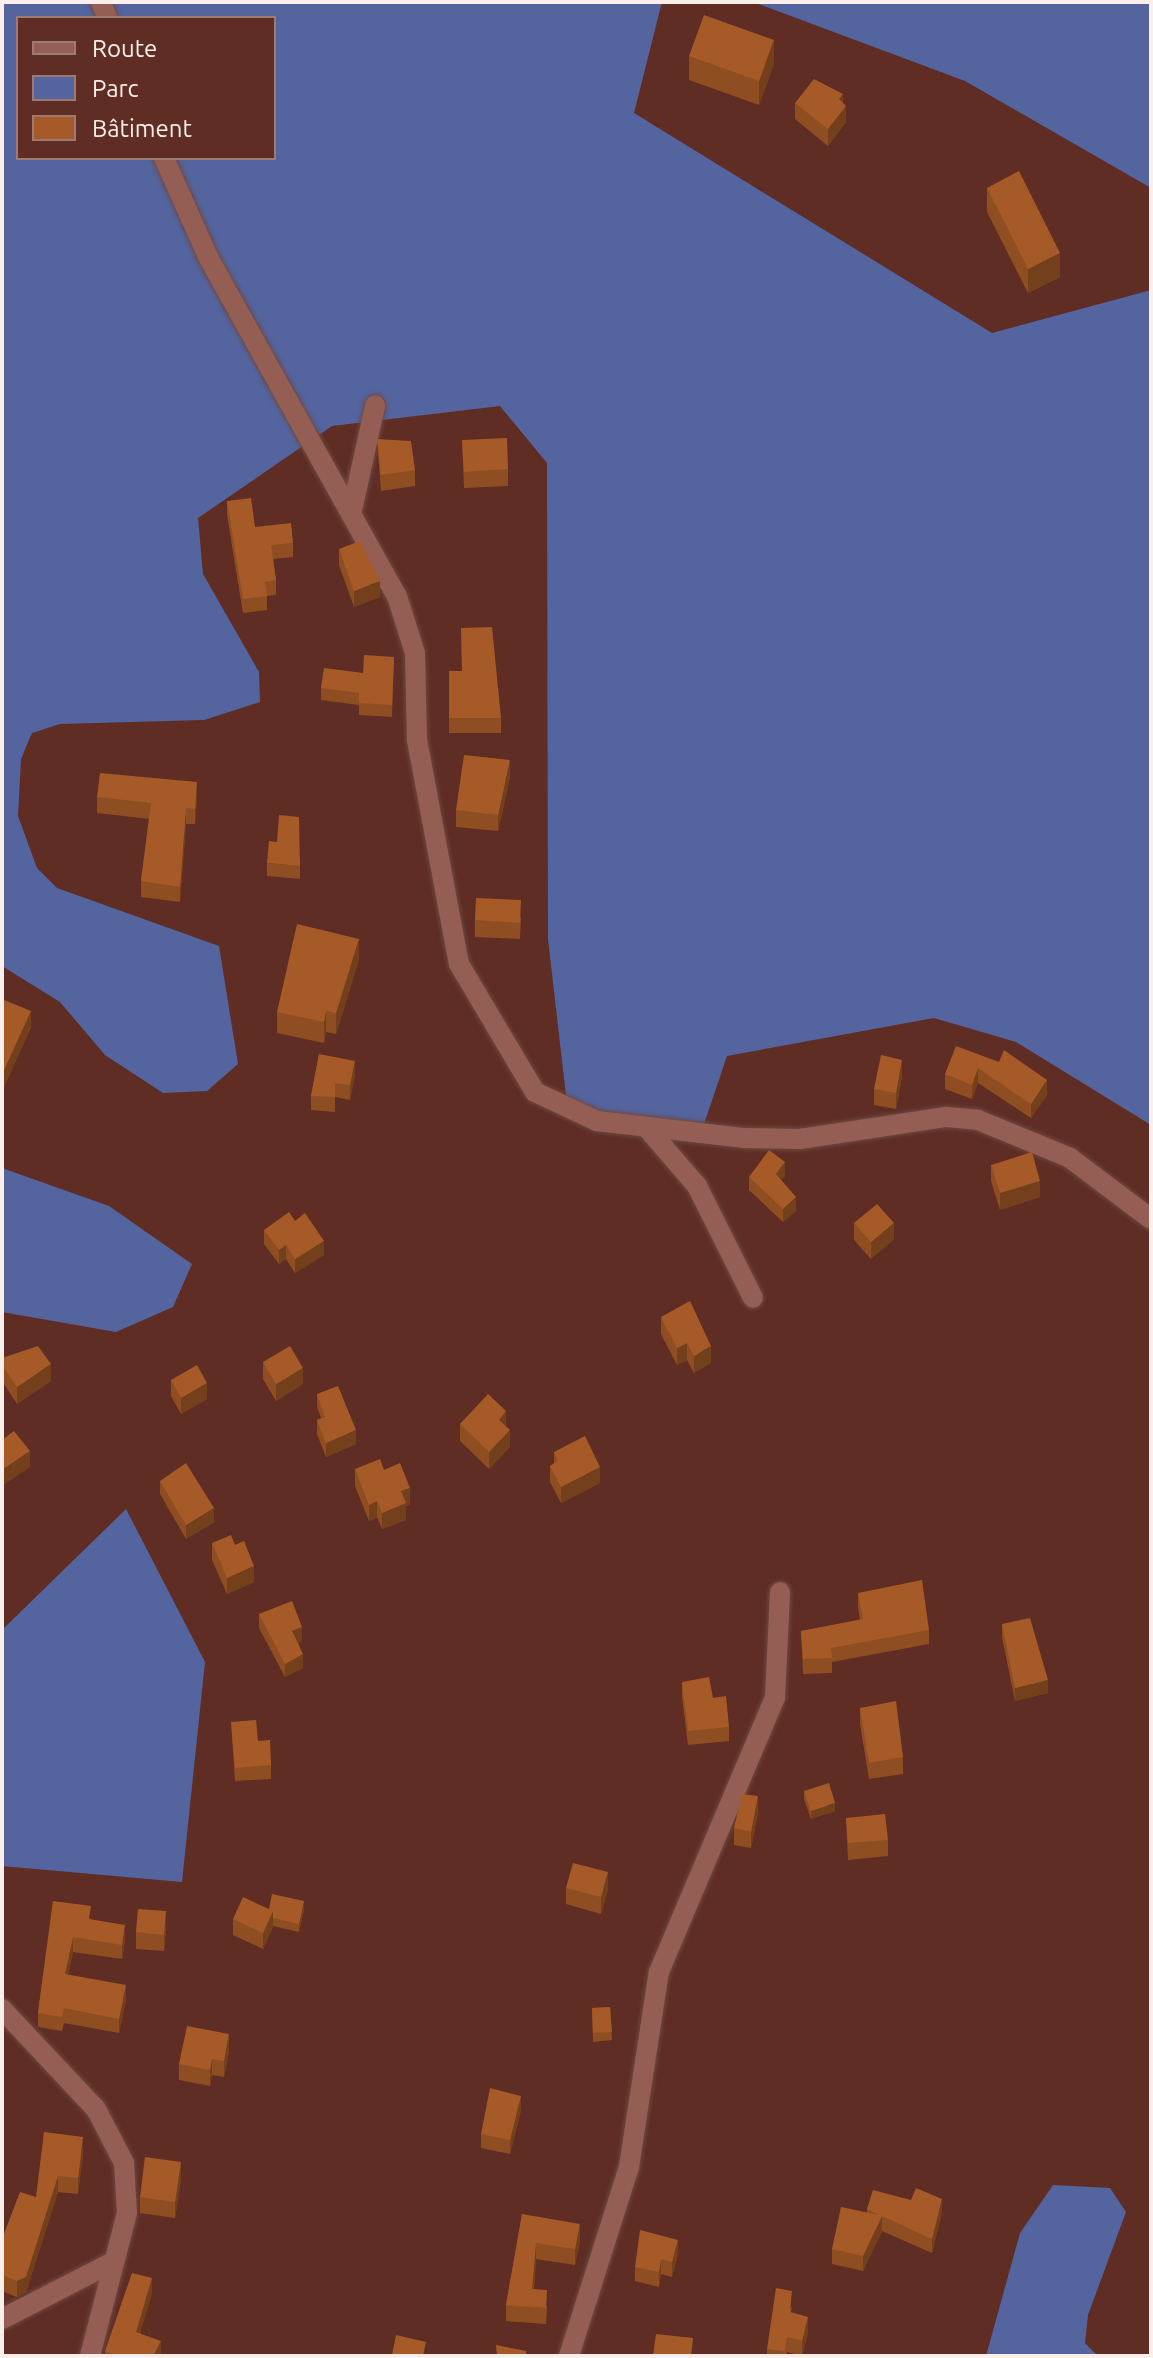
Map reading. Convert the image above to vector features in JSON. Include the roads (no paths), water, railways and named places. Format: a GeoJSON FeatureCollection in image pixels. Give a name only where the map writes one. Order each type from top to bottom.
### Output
{"type":"FeatureCollection","features":[{"type":"Feature","properties":{"kind":"street"},"geometry":{"type":"LineString","coordinates":[[165,160],[208,257],[352,510],[397,596],[415,653],[417,740],[459,964],[535,1092],[568,1113],[647,1128],[800,1139],[946,1117],[978,1120],[1070,1158],[1151,1219]]}},
{"type":"Feature","properties":{"kind":"street"},"geometry":{"type":"LineString","coordinates":[[352,510],[375,406]]}},
{"type":"Feature","properties":{"kind":"street"},"geometry":{"type":"LineString","coordinates":[[647,1128],[697,1186],[753,1298]]}},
{"type":"Feature","properties":{"kind":"street"},"geometry":{"type":"LineString","coordinates":[[569,2356],[629,2167],[659,1972],[775,1698],[780,1592]]}},
{"type":"Feature","properties":{"kind":"street"},"geometry":{"type":"LineString","coordinates":[[2,2009],[56,2060],[112,2135],[127,2188],[90,2356]]}},
{"type":"Feature","properties":{"kind":"street"},"geometry":{"type":"LineString","coordinates":[[2,2319],[113,2262]]}}]}
